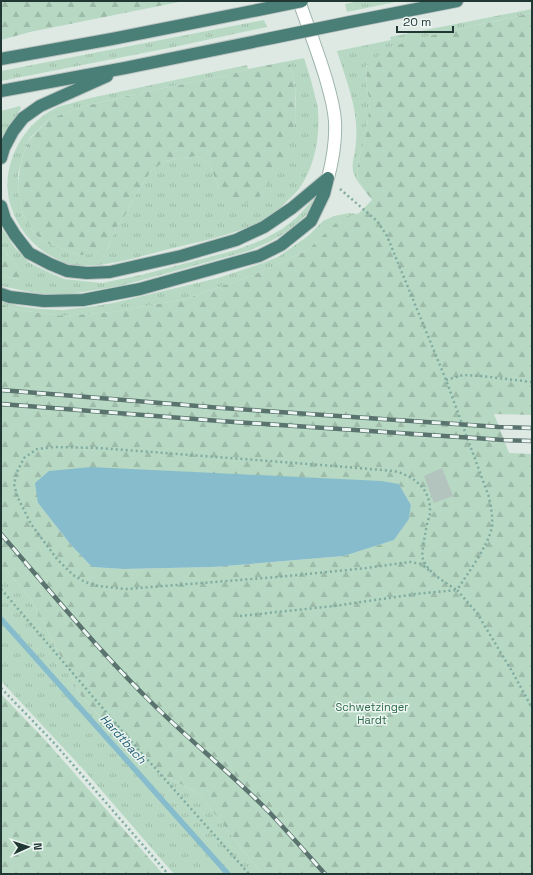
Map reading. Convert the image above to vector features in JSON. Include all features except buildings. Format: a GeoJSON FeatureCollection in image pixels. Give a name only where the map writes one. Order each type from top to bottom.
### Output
{"type":"FeatureCollection","features":[{"type":"Feature","properties":{"kind":"highway"},"geometry":{"type":"LineString","coordinates":[[1,60],[302,1]]}},
{"type":"Feature","properties":{"kind":"highway"},"geometry":{"type":"LineString","coordinates":[[1,91],[125,68],[457,1]]}},
{"type":"Feature","properties":{"kind":"highway"},"geometry":{"type":"LineString","coordinates":[[1,158],[4,148],[13,131],[23,118],[40,106],[125,68]]}},
{"type":"Feature","properties":{"kind":"highway"},"geometry":{"type":"LineString","coordinates":[[1,206],[5,220],[14,235],[29,253],[67,271],[87,273],[110,272],[181,256],[236,240],[264,227],[292,208],[328,178]]}},
{"type":"Feature","properties":{"kind":"highway"},"geometry":{"type":"LineString","coordinates":[[1,294],[10,298],[44,301],[83,300],[140,289],[259,256],[281,245],[311,221],[324,194],[328,178]]}},
{"type":"Feature","properties":{"kind":"main road"},"geometry":{"type":"LineString","coordinates":[[298,1],[320,56],[333,102],[335,141],[333,159],[328,178]]}},
{"type":"Feature","properties":{"kind":"path"},"geometry":{"type":"LineString","coordinates":[[328,178],[377,221],[386,236],[446,380],[489,497],[492,512],[492,527],[486,543],[457,590]]}},
{"type":"Feature","properties":{"kind":"path"},"geometry":{"type":"LineString","coordinates":[[446,380],[463,375],[532,382]]}},
{"type":"Feature","properties":{"kind":"path"},"geometry":{"type":"LineString","coordinates":[[430,571],[422,556],[430,512],[429,502],[424,489],[418,482],[411,477],[394,471],[99,448],[54,447],[37,449],[24,458],[17,472],[14,484],[17,496],[31,524],[58,559],[74,575],[85,582],[98,586],[126,589],[277,577],[410,562],[421,564],[430,571],[457,590],[477,613],[532,708]]}},
{"type":"Feature","properties":{"kind":"path"},"geometry":{"type":"LineString","coordinates":[[1,589],[123,732],[249,874]]}},
{"type":"Feature","properties":{"kind":"path"},"geometry":{"type":"LineString","coordinates":[[240,616],[334,606],[416,594],[457,590]]}},
{"type":"Feature","properties":{"kind":"path"},"geometry":{"type":"LineString","coordinates":[[1,688],[55,744],[168,874]]}},
{"type":"Feature","properties":{"kind":"green space"},"geometry":{"type":"Polygon","coordinates":[[[1,1],[184,1],[30,32],[1,40],[1,1]]]}},
{"type":"Feature","properties":{"kind":"green space"},"geometry":{"type":"Polygon","coordinates":[[[359,1],[400,1],[347,12],[345,4],[359,1]]]}},
{"type":"Feature","properties":{"kind":"green space"},"geometry":{"type":"Polygon","coordinates":[[[532,9],[532,13],[441,33],[366,66],[367,88],[370,103],[365,140],[359,157],[357,174],[362,187],[354,175],[353,170],[356,141],[356,118],[354,107],[337,51],[391,40],[390,37],[532,9]]]}},
{"type":"Feature","properties":{"kind":"green space","name":"Schwetzinger Hardt"},"geometry":{"type":"Polygon","coordinates":[[[532,13],[532,415],[494,414],[509,453],[532,454],[532,874],[262,874],[199,794],[142,763],[81,696],[31,599],[1,564],[1,304],[13,309],[63,316],[112,312],[186,299],[253,275],[308,250],[341,218],[358,214],[372,200],[362,187],[357,174],[359,157],[365,140],[370,103],[367,88],[366,67],[389,47],[441,33],[532,13]],[[399,484],[38,503],[71,545],[92,567],[123,569],[213,567],[344,556],[394,540],[409,519],[411,505],[399,484]]]}},
{"type":"Feature","properties":{"kind":"green space"},"geometry":{"type":"Polygon","coordinates":[[[264,20],[267,27],[1,81],[1,71],[264,20]]]}},
{"type":"Feature","properties":{"kind":"green space"},"geometry":{"type":"Polygon","coordinates":[[[304,58],[313,86],[318,109],[316,150],[306,178],[299,188],[280,208],[265,220],[235,232],[213,238],[132,259],[91,266],[68,264],[48,255],[28,237],[17,222],[10,204],[8,190],[8,176],[11,162],[23,137],[42,116],[54,109],[96,97],[247,65],[248,69],[229,75],[85,106],[49,119],[30,138],[22,158],[18,175],[18,183],[23,214],[34,234],[49,244],[80,255],[107,250],[116,228],[128,211],[133,199],[151,171],[165,161],[196,156],[208,163],[219,190],[292,130],[296,120],[296,105],[295,84],[289,61],[304,58]]]}},
{"type":"Feature","properties":{"kind":"green space"},"geometry":{"type":"Polygon","coordinates":[[[289,61],[295,84],[296,120],[281,164],[261,195],[252,202],[235,202],[228,199],[219,190],[208,163],[196,156],[165,161],[151,171],[133,199],[128,211],[116,228],[107,250],[102,253],[80,255],[49,244],[34,234],[23,214],[18,183],[22,158],[30,139],[49,119],[85,106],[289,61]]]}},
{"type":"Feature","properties":{"kind":"green space"},"geometry":{"type":"Polygon","coordinates":[[[20,106],[20,110],[1,139],[1,111],[20,106]]]}},
{"type":"Feature","properties":{"kind":"green space"},"geometry":{"type":"Polygon","coordinates":[[[312,201],[315,202],[295,226],[277,238],[258,247],[120,286],[70,294],[51,295],[1,286],[1,274],[21,281],[18,268],[1,246],[1,227],[15,248],[30,263],[64,279],[102,283],[141,275],[236,250],[264,239],[282,229],[296,218],[312,201]]]}},
{"type":"Feature","properties":{"kind":"green space"},"geometry":{"type":"Polygon","coordinates":[[[349,213],[358,214],[341,219],[308,250],[253,275],[186,299],[112,312],[63,316],[13,309],[1,304],[1,301],[19,306],[63,310],[113,303],[218,278],[278,257],[308,236],[323,221],[334,216],[349,213]]]}},
{"type":"Feature","properties":{"kind":"green space"},"geometry":{"type":"Polygon","coordinates":[[[1,246],[25,279],[21,281],[1,274],[1,246]]]}},
{"type":"Feature","properties":{"kind":"green space"},"geometry":{"type":"Polygon","coordinates":[[[1,564],[31,599],[81,696],[142,763],[199,794],[262,874],[174,874],[83,769],[1,681],[1,564]]]}},
{"type":"Feature","properties":{"kind":"green space"},"geometry":{"type":"Polygon","coordinates":[[[1,694],[46,741],[163,874],[1,874],[1,694]]]}},
{"type":"Feature","properties":{"kind":"water"},"geometry":{"type":"Polygon","coordinates":[[[91,467],[381,481],[399,484],[411,505],[409,519],[394,540],[344,556],[213,567],[123,569],[92,567],[71,545],[38,503],[35,483],[49,471],[91,467]]]}},
{"type":"Feature","properties":{"kind":"waterway","name":"Hardtbach"},"geometry":{"type":"LineString","coordinates":[[1,619],[228,874]]}},
{"type":"Feature","properties":{"kind":"railway"},"geometry":{"type":"LineString","coordinates":[[1,390],[222,408],[532,428]]}},
{"type":"Feature","properties":{"kind":"railway"},"geometry":{"type":"LineString","coordinates":[[1,404],[220,421],[532,441]]}},
{"type":"Feature","properties":{"kind":"railway"},"geometry":{"type":"LineString","coordinates":[[1,534],[77,623],[136,687],[256,799],[325,874]]}}]}
